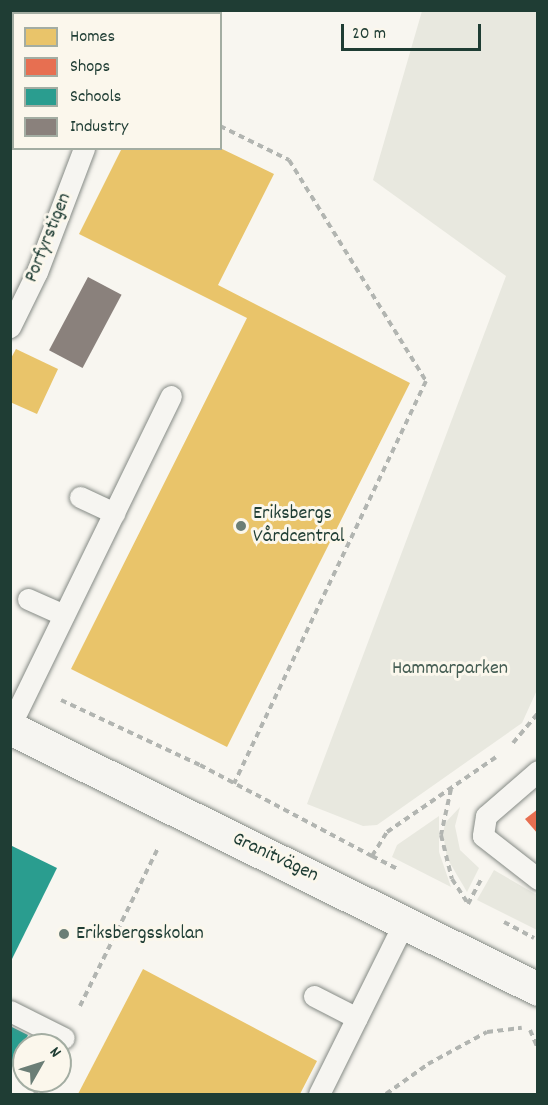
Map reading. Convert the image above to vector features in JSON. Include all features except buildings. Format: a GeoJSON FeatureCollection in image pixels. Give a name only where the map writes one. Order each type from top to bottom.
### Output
{"type":"FeatureCollection","features":[{"type":"Feature","properties":{"kind":"street","name":"Granitvägen"},"geometry":{"type":"LineString","coordinates":[[10,727],[405,921],[537,990]]}},
{"type":"Feature","properties":{"kind":"lane","name":"Porfyrstigen"},"geometry":{"type":"LineString","coordinates":[[10,327],[37,272],[83,150]]}},
{"type":"Feature","properties":{"kind":"lane"},"geometry":{"type":"LineString","coordinates":[[10,727],[171,396]]}},
{"type":"Feature","properties":{"kind":"lane"},"geometry":{"type":"LineString","coordinates":[[80,497],[114,513]]}},
{"type":"Feature","properties":{"kind":"lane"},"geometry":{"type":"LineString","coordinates":[[28,599],[64,615]]}},
{"type":"Feature","properties":{"kind":"lane"},"geometry":{"type":"LineString","coordinates":[[537,771],[486,816],[483,836],[537,879]]}},
{"type":"Feature","properties":{"kind":"lane"},"geometry":{"type":"LineString","coordinates":[[319,1095],[405,921]]}},
{"type":"Feature","properties":{"kind":"lane"},"geometry":{"type":"LineString","coordinates":[[314,996],[357,1018]]}},
{"type":"Feature","properties":{"kind":"lane"},"geometry":{"type":"LineString","coordinates":[[10,1011],[54,1033]]}},
{"type":"Feature","properties":{"kind":"path"},"geometry":{"type":"LineString","coordinates":[[222,127],[289,160],[426,381],[234,784]]}},
{"type":"Feature","properties":{"kind":"path"},"geometry":{"type":"LineString","coordinates":[[30,686],[200,765],[399,870]]}},
{"type":"Feature","properties":{"kind":"path"},"geometry":{"type":"LineString","coordinates":[[510,747],[537,713]]}},
{"type":"Feature","properties":{"kind":"path"},"geometry":{"type":"LineString","coordinates":[[372,856],[387,832],[501,753]]}},
{"type":"Feature","properties":{"kind":"path"},"geometry":{"type":"LineString","coordinates":[[66,1033],[200,765]]}},
{"type":"Feature","properties":{"kind":"path"},"geometry":{"type":"LineString","coordinates":[[468,904],[486,868]]}},
{"type":"Feature","properties":{"kind":"path"},"geometry":{"type":"LineString","coordinates":[[504,922],[537,939]]}},
{"type":"Feature","properties":{"kind":"path"},"geometry":{"type":"LineString","coordinates":[[386,1095],[428,1064],[487,1032],[529,1027],[537,1049]]}},
{"type":"Feature","properties":{"kind":"green space","name":"Hammarparken"},"geometry":{"type":"Polygon","coordinates":[[[422,11],[537,11],[537,690],[522,723],[377,825],[363,826],[307,804],[506,276],[373,180],[422,11]]]}},
{"type":"Feature","properties":{"kind":"green space"},"geometry":{"type":"Polygon","coordinates":[[[460,807],[455,826],[460,850],[479,868],[467,892],[447,858],[443,834],[445,823],[460,807]]]}},
{"type":"Feature","properties":{"kind":"green space"},"geometry":{"type":"Polygon","coordinates":[[[439,816],[439,852],[451,887],[392,857],[397,845],[439,816]]]}},
{"type":"Feature","properties":{"kind":"green space"},"geometry":{"type":"Polygon","coordinates":[[[494,870],[537,895],[537,930],[477,900],[494,870]]]}},
{"type":"Feature","properties":{"kind":"place","name":"Eriksbergs Vårdcentral"},"geometry":{"type":"Point","coordinates":[241,526]}},
{"type":"Feature","properties":{"kind":"place","name":"Eriksbergsskolan"},"geometry":{"type":"Point","coordinates":[64,934]}}]}
